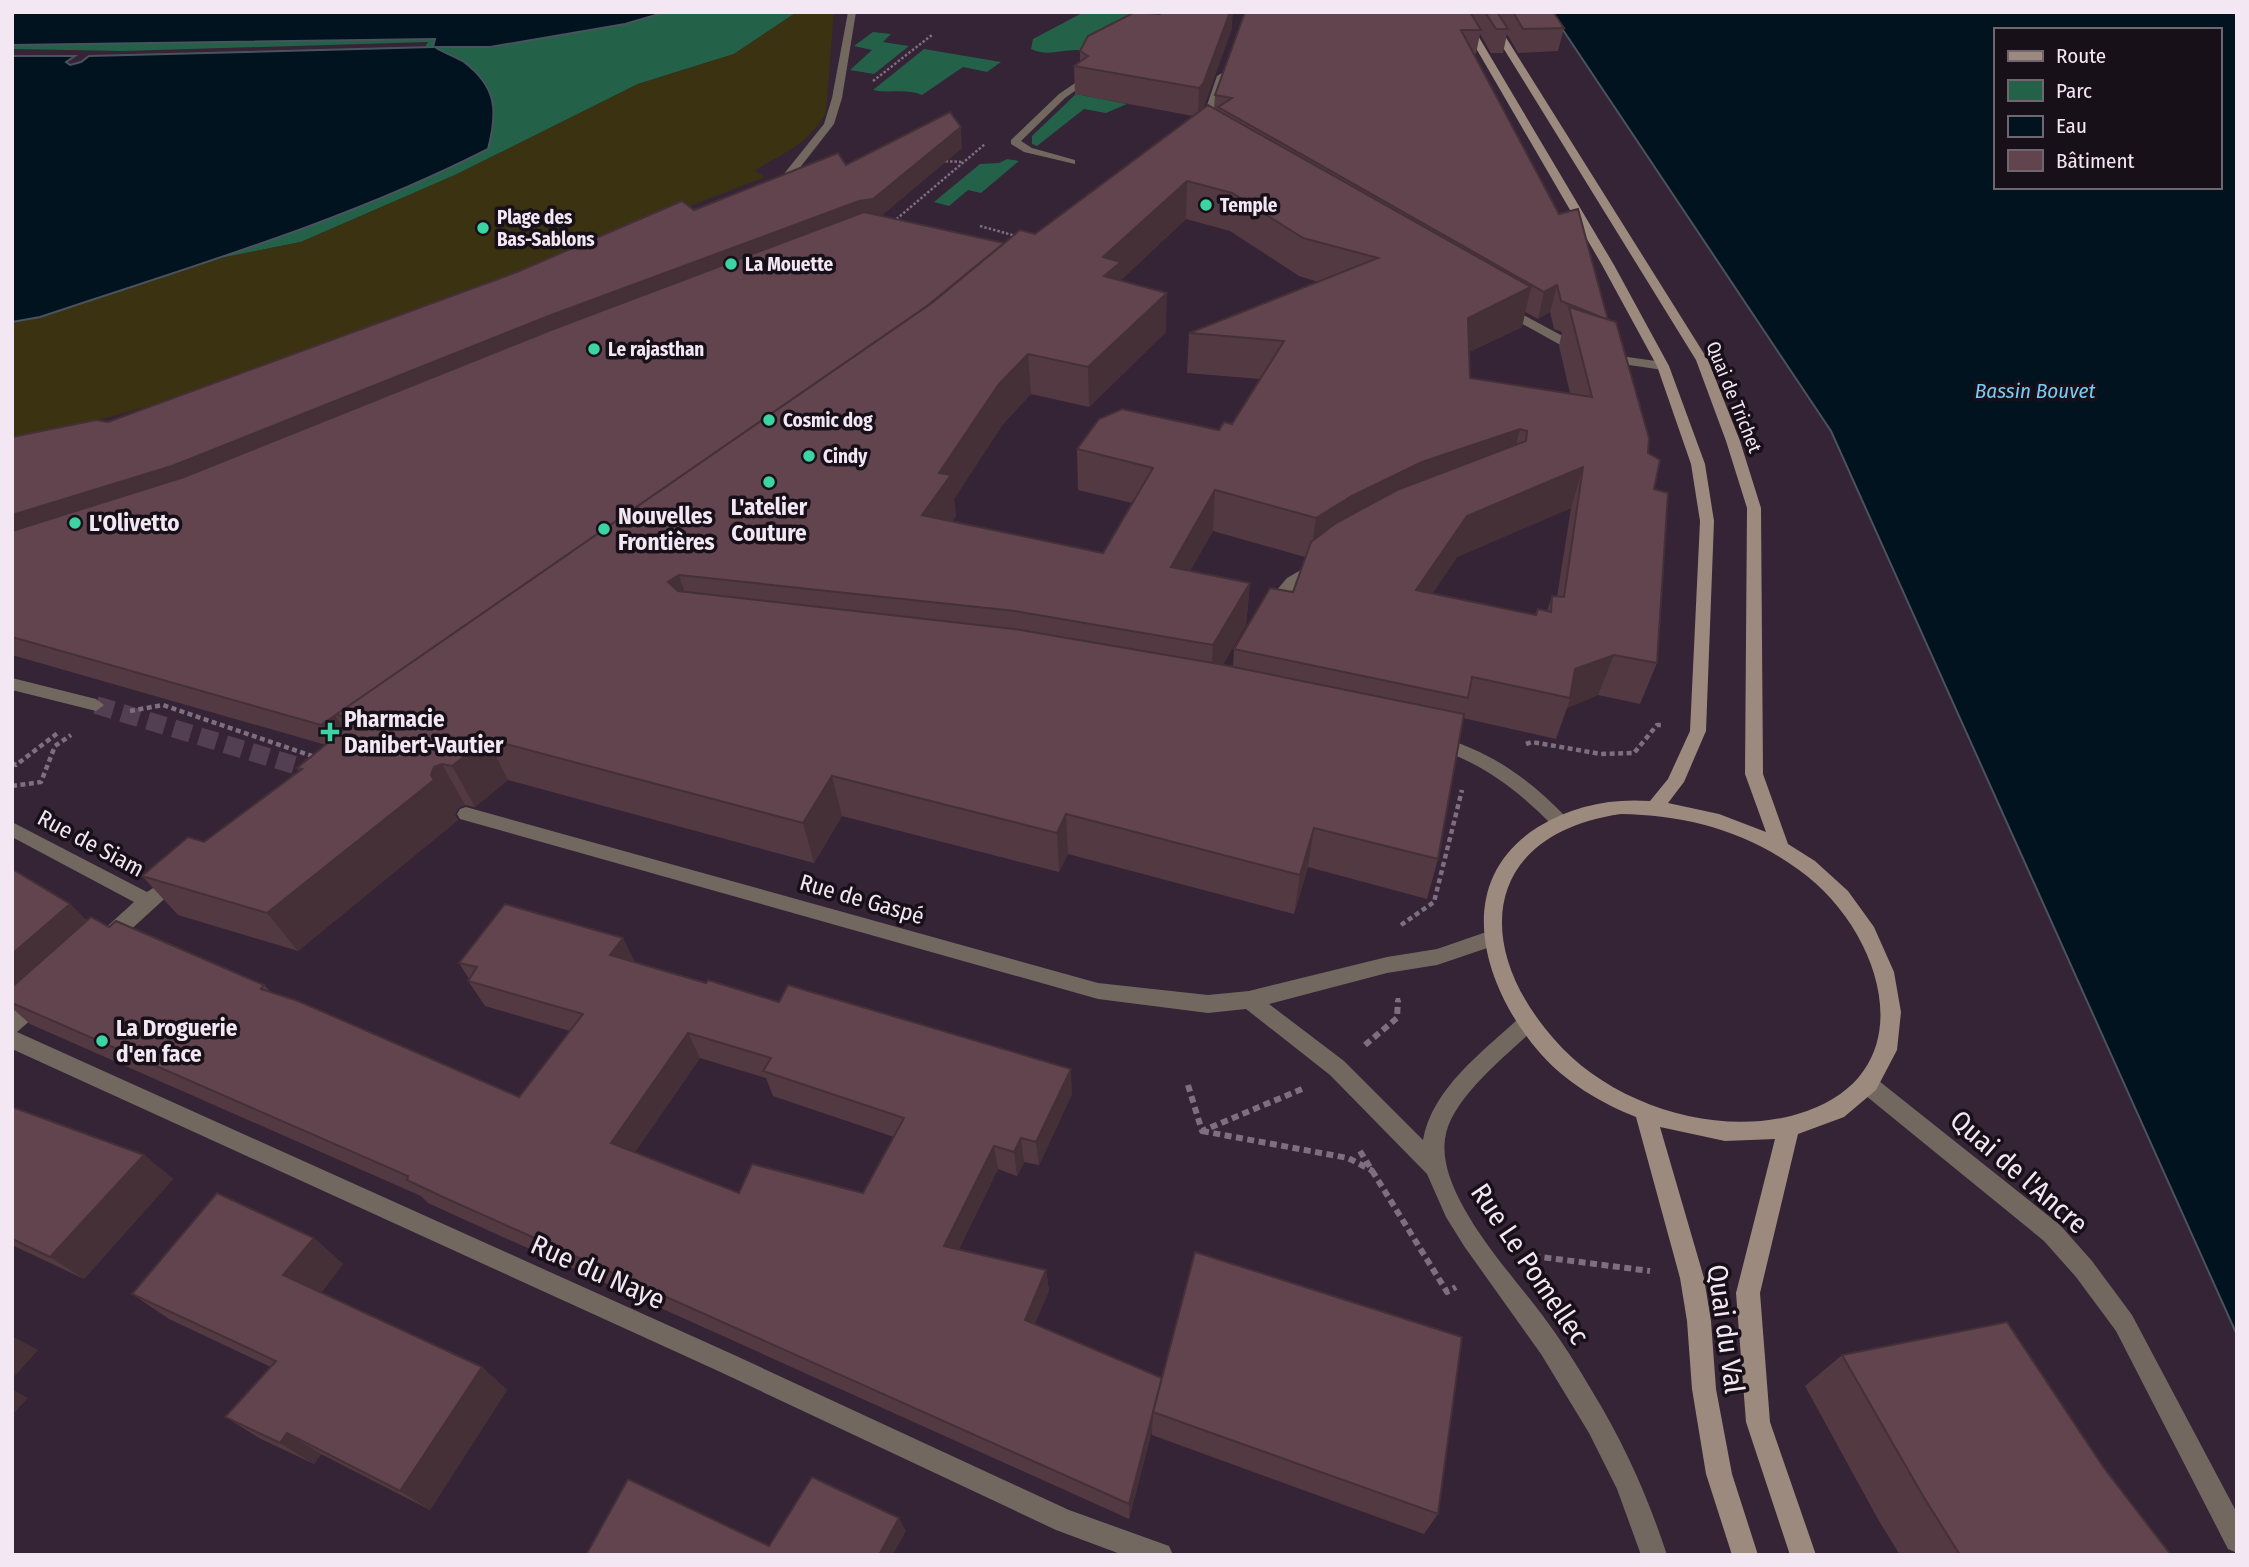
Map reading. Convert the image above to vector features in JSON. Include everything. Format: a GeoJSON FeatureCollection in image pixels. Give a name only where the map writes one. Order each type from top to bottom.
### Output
{"type":"FeatureCollection","features":[{"type":"Feature","properties":{"kind":"main road"},"geometry":{"type":"LineString","coordinates":[[1459,12],[1608,265],[1663,366],[1698,464],[1707,521],[1698,731],[1675,782],[1655,807]]}},
{"type":"Feature","properties":{"kind":"main road","name":"Quai de Trichet"},"geometry":{"type":"LineString","coordinates":[[1485,12],[1702,360],[1733,441],[1754,508],[1754,774],[1780,848]]}},
{"type":"Feature","properties":{"kind":"main road"},"geometry":{"type":"LineString","coordinates":[[1655,807],[1681,810],[1731,824],[1780,848],[1810,867],[1836,890],[1858,917],[1875,945],[1887,974],[1892,1003],[1891,1032],[1883,1059],[1867,1084],[1846,1103],[1820,1117],[1789,1127],[1755,1132],[1720,1131],[1682,1124],[1645,1111],[1610,1094],[1578,1073],[1549,1049],[1527,1023],[1509,995],[1498,966],[1492,938],[1492,908],[1514,857],[1535,837],[1560,822],[1600,810],[1655,807]]}},
{"type":"Feature","properties":{"kind":"main road","name":"Quai du Val"},"geometry":{"type":"LineString","coordinates":[[1645,1111],[1692,1278],[1699,1321],[1704,1389],[1719,1474],[1745,1555]]}},
{"type":"Feature","properties":{"kind":"main road","name":"Quai du Val"},"geometry":{"type":"LineString","coordinates":[[1789,1127],[1748,1293],[1758,1422],[1803,1555]]}},
{"type":"Feature","properties":{"kind":"street"},"geometry":{"type":"LineString","coordinates":[[762,187],[788,177],[829,124],[837,98],[852,12]]}},
{"type":"Feature","properties":{"kind":"street"},"geometry":{"type":"LineString","coordinates":[[1199,132],[1209,115],[1225,68]]}},
{"type":"Feature","properties":{"kind":"street"},"geometry":{"type":"LineString","coordinates":[[1071,162],[1028,150],[1015,142],[1062,96],[1081,83]]}},
{"type":"Feature","properties":{"kind":"street"},"geometry":{"type":"LineString","coordinates":[[1497,305],[1580,350],[1618,361],[1663,366]]}},
{"type":"Feature","properties":{"kind":"street"},"geometry":{"type":"LineString","coordinates":[[1257,628],[1275,599],[1292,582],[1331,556]]}},
{"type":"Feature","properties":{"kind":"street"},"geometry":{"type":"LineString","coordinates":[[12,684],[96,705]]}},
{"type":"Feature","properties":{"kind":"street"},"geometry":{"type":"LineString","coordinates":[[1414,737],[1467,750],[1515,781],[1560,822]]}},
{"type":"Feature","properties":{"kind":"street","name":"Rue de Gaspé"},"geometry":{"type":"LineString","coordinates":[[466,814],[1098,991],[1208,1004],[1249,1000],[1387,965],[1437,957],[1492,938]]}},
{"type":"Feature","properties":{"kind":"street","name":"Rue de Siam"},"geometry":{"type":"LineString","coordinates":[[12,830],[148,901]]}},
{"type":"Feature","properties":{"kind":"street"},"geometry":{"type":"LineString","coordinates":[[90,954],[148,901],[192,867]]}},
{"type":"Feature","properties":{"kind":"street"},"geometry":{"type":"LineString","coordinates":[[12,1025],[51,989]]}},
{"type":"Feature","properties":{"kind":"street"},"geometry":{"type":"LineString","coordinates":[[1249,1000],[1337,1068],[1434,1166]]}},
{"type":"Feature","properties":{"kind":"street","name":"Rue Le Pomellec"},"geometry":{"type":"LineString","coordinates":[[1527,1023],[1477,1072],[1447,1107],[1433,1138],[1434,1166],[1453,1208],[1543,1335],[1606,1438],[1642,1516],[1654,1555]]}},
{"type":"Feature","properties":{"kind":"street","name":"Rue du Naye"},"geometry":{"type":"LineString","coordinates":[[12,1039],[724,1362],[1065,1521],[1160,1555]]}},
{"type":"Feature","properties":{"kind":"street","name":"Quai de l'Ancre"},"geometry":{"type":"LineString","coordinates":[[1867,1084],[2052,1233],[2084,1269],[2124,1323],[2237,1540]]}},
{"type":"Feature","properties":{"kind":"path"},"geometry":{"type":"LineString","coordinates":[[837,98],[880,78],[932,35]]}},
{"type":"Feature","properties":{"kind":"path"},"geometry":{"type":"LineString","coordinates":[[892,223],[989,141]]}},
{"type":"Feature","properties":{"kind":"path"},"geometry":{"type":"LineString","coordinates":[[937,160],[964,162]]}},
{"type":"Feature","properties":{"kind":"path"},"geometry":{"type":"LineString","coordinates":[[985,222],[980,226],[1016,236]]}},
{"type":"Feature","properties":{"kind":"path"},"geometry":{"type":"LineString","coordinates":[[123,713],[163,705],[319,758]]}},
{"type":"Feature","properties":{"kind":"path"},"geometry":{"type":"LineString","coordinates":[[1523,745],[1532,742],[1601,754],[1634,754],[1657,725],[1674,726]]}},
{"type":"Feature","properties":{"kind":"path"},"geometry":{"type":"LineString","coordinates":[[12,786],[41,782],[55,746],[76,732]]}},
{"type":"Feature","properties":{"kind":"path"},"geometry":{"type":"LineString","coordinates":[[12,763],[16,765],[30,752]]}},
{"type":"Feature","properties":{"kind":"path"},"geometry":{"type":"LineString","coordinates":[[1394,930],[1434,902],[1462,788]]}},
{"type":"Feature","properties":{"kind":"path"},"geometry":{"type":"LineString","coordinates":[[1361,1049],[1396,1017],[1399,987]]}},
{"type":"Feature","properties":{"kind":"path"},"geometry":{"type":"LineString","coordinates":[[1202,1131],[1315,1083]]}},
{"type":"Feature","properties":{"kind":"path"},"geometry":{"type":"LineString","coordinates":[[1188,1085],[1202,1131]]}},
{"type":"Feature","properties":{"kind":"path"},"geometry":{"type":"LineString","coordinates":[[1202,1131],[1348,1158],[1374,1172]]}},
{"type":"Feature","properties":{"kind":"path"},"geometry":{"type":"LineString","coordinates":[[1352,1139],[1447,1293],[1456,1287]]}},
{"type":"Feature","properties":{"kind":"path"},"geometry":{"type":"LineString","coordinates":[[1518,1254],[1662,1273]]}},
{"type":"Feature","properties":{"kind":"green space"},"geometry":{"type":"Polygon","coordinates":[[[12,12],[797,12],[734,54],[638,84],[455,175],[301,242],[49,293],[425,47],[428,42],[123,51],[12,49],[12,12]]]}},
{"type":"Feature","properties":{"kind":"green space"},"geometry":{"type":"Polygon","coordinates":[[[1084,12],[1136,12],[1086,51],[1044,53],[1031,49],[1033,39],[1084,12]]]}},
{"type":"Feature","properties":{"kind":"green space"},"geometry":{"type":"Polygon","coordinates":[[[873,32],[891,34],[883,42],[909,46],[874,74],[850,70],[872,50],[854,46],[873,32]]]}},
{"type":"Feature","properties":{"kind":"green space"},"geometry":{"type":"Polygon","coordinates":[[[924,49],[1001,62],[987,72],[963,67],[922,95],[873,90],[924,49]]]}},
{"type":"Feature","properties":{"kind":"green space"},"geometry":{"type":"Polygon","coordinates":[[[1076,94],[1127,104],[1106,113],[1084,109],[1037,146],[1032,144],[1032,136],[1076,94]]]}},
{"type":"Feature","properties":{"kind":"green space"},"geometry":{"type":"Polygon","coordinates":[[[1007,159],[1019,161],[981,193],[968,190],[949,206],[934,202],[980,164],[999,163],[1007,159]]]}},
{"type":"Feature","properties":{"kind":"sand","name":"Plage des Bas-Sablons"},"geometry":{"type":"Polygon","coordinates":[[[797,12],[834,12],[826,112],[805,139],[755,170],[765,177],[276,366],[145,407],[12,441],[12,299],[301,242],[455,175],[638,84],[734,54],[797,12]]]}},
{"type":"Feature","properties":{"kind":"water"},"geometry":{"type":"Polygon","coordinates":[[[12,12],[666,12],[625,24],[490,47],[435,47],[464,62],[475,71],[489,90],[494,111],[488,149],[379,199],[323,221],[40,317],[12,322],[12,56],[75,56],[66,62],[70,65],[89,56],[433,47],[435,39],[12,45],[12,12]]]}},
{"type":"Feature","properties":{"kind":"water","name":"Bassin Bouvet"},"geometry":{"type":"Polygon","coordinates":[[[1551,12],[2237,12],[2237,1335],[1831,431],[1551,12]]]}},
{"type":"Feature","properties":{"kind":"building"},"geometry":{"type":"Polygon","coordinates":[[[1135,12],[1230,12],[1203,84],[1199,88],[1074,66],[1088,56],[1080,51],[1088,36],[1135,12]]]}},
{"type":"Feature","properties":{"kind":"building"},"geometry":{"type":"Polygon","coordinates":[[[1245,12],[1470,12],[1481,30],[1461,30],[1559,214],[1578,209],[1608,320],[1561,301],[1557,285],[1544,292],[1218,107],[1232,98],[1215,95],[1245,12]]]}},
{"type":"Feature","properties":{"kind":"building"},"geometry":{"type":"Polygon","coordinates":[[[1485,12],[1497,12],[1508,29],[1496,29],[1485,12]]]}},
{"type":"Feature","properties":{"kind":"building"},"geometry":{"type":"Polygon","coordinates":[[[1513,12],[1553,12],[1564,28],[1523,29],[1513,12]]]}},
{"type":"Feature","properties":{"kind":"building"},"geometry":{"type":"Polygon","coordinates":[[[1208,105],[1531,287],[1468,318],[1470,378],[1592,397],[1569,307],[1616,322],[1649,438],[1648,453],[1660,460],[1654,489],[1668,493],[1657,663],[1614,655],[1575,669],[1570,698],[1472,677],[1468,698],[1234,649],[1270,588],[1293,592],[1311,542],[1336,523],[1397,490],[1526,441],[1527,431],[1520,429],[1422,462],[1352,496],[1316,518],[1215,490],[1171,567],[1250,583],[1213,645],[1015,611],[679,575],[668,582],[678,591],[1014,629],[1219,664],[1464,714],[1438,859],[1314,828],[1300,875],[1066,814],[1057,833],[832,776],[803,823],[487,739],[452,766],[442,764],[434,767],[431,775],[434,780],[267,913],[142,876],[188,837],[204,842],[302,769],[297,768],[356,720],[335,714],[933,302],[1020,230],[1035,234],[1208,105]],[[1187,181],[1103,257],[1121,262],[1104,276],[1167,293],[1088,367],[1028,354],[999,384],[939,473],[951,475],[922,515],[1103,553],[1153,468],[1077,449],[1099,419],[1122,409],[1219,430],[1224,422],[1232,424],[1284,341],[1189,333],[1378,258],[1303,238],[1232,193],[1187,181]],[[1583,467],[1467,516],[1416,590],[1536,615],[1538,609],[1551,612],[1552,596],[1564,597],[1583,467]]]}},
{"type":"Feature","properties":{"kind":"building"},"geometry":{"type":"Polygon","coordinates":[[[950,112],[961,127],[873,199],[859,201],[546,317],[172,466],[12,515],[12,437],[96,420],[108,422],[517,272],[682,201],[694,210],[838,153],[846,165],[950,112]]]}},
{"type":"Feature","properties":{"kind":"building"},"geometry":{"type":"Polygon","coordinates":[[[864,212],[1004,243],[927,306],[321,725],[12,637],[12,531],[184,477],[556,328],[864,212]]]}},
{"type":"Feature","properties":{"kind":"building"},"geometry":{"type":"Polygon","coordinates":[[[12,869],[70,904],[12,954],[12,869]]]}},
{"type":"Feature","properties":{"kind":"building"},"geometry":{"type":"Polygon","coordinates":[[[505,904],[623,938],[610,955],[706,983],[708,980],[779,1002],[788,985],[1071,1069],[1036,1142],[1021,1138],[1014,1152],[994,1146],[944,1246],[1046,1270],[1025,1320],[1162,1378],[1129,1504],[443,1197],[407,1180],[408,1176],[12,1003],[12,987],[91,917],[109,927],[116,921],[264,985],[261,989],[298,1001],[519,1097],[583,1014],[468,981],[477,967],[459,963],[505,904]],[[688,1033],[611,1143],[739,1193],[752,1164],[863,1193],[904,1118],[763,1071],[771,1058],[688,1033]]]}},
{"type":"Feature","properties":{"kind":"building"},"geometry":{"type":"Polygon","coordinates":[[[12,1107],[144,1155],[50,1257],[12,1239],[12,1107]]]}},
{"type":"Feature","properties":{"kind":"building"},"geometry":{"type":"Polygon","coordinates":[[[217,1193],[314,1238],[283,1275],[482,1367],[400,1491],[287,1433],[280,1443],[225,1417],[276,1361],[132,1294],[217,1193]]]}},
{"type":"Feature","properties":{"kind":"building"},"geometry":{"type":"Polygon","coordinates":[[[1195,1252],[1462,1337],[1438,1514],[1153,1412],[1195,1252]]]}},
{"type":"Feature","properties":{"kind":"building"},"geometry":{"type":"Polygon","coordinates":[[[2007,1322],[2104,1468],[2171,1555],[1960,1555],[1842,1355],[2007,1322]]]}},
{"type":"Feature","properties":{"kind":"building"},"geometry":{"type":"Polygon","coordinates":[[[812,1477],[899,1518],[879,1555],[586,1555],[628,1479],[769,1546],[812,1477]]]}},
{"type":"Feature","properties":{"kind":"tunnel"},"geometry":{"type":"LineString","coordinates":[[96,705],[321,773]]}},
{"type":"Feature","properties":{"kind":"place","name":"Temple"},"geometry":{"type":"Point","coordinates":[1206,205]}},
{"type":"Feature","properties":{"kind":"place","name":"Plage des Bas-Sablons"},"geometry":{"type":"Point","coordinates":[483,228]}},
{"type":"Feature","properties":{"kind":"place","name":"La Mouette"},"geometry":{"type":"Point","coordinates":[731,264]}},
{"type":"Feature","properties":{"kind":"place","name":"Le rajasthan"},"geometry":{"type":"Point","coordinates":[594,349]}},
{"type":"Feature","properties":{"kind":"place","name":"Cosmic dog"},"geometry":{"type":"Point","coordinates":[769,420]}},
{"type":"Feature","properties":{"kind":"place","name":"Cindy"},"geometry":{"type":"Point","coordinates":[809,456]}},
{"type":"Feature","properties":{"kind":"place","name":"L'atelier Couture"},"geometry":{"type":"Point","coordinates":[769,482]}},
{"type":"Feature","properties":{"kind":"place","name":"L'Olivetto"},"geometry":{"type":"Point","coordinates":[75,523]}},
{"type":"Feature","properties":{"kind":"place","name":"Nouvelles Frontières"},"geometry":{"type":"Point","coordinates":[604,529]}},
{"type":"Feature","properties":{"kind":"place","name":"Pharmacie Danibert-Vautier"},"geometry":{"type":"Point","coordinates":[330,732]}},
{"type":"Feature","properties":{"kind":"place","name":"La Droguerie d'en face"},"geometry":{"type":"Point","coordinates":[102,1041]}}]}
